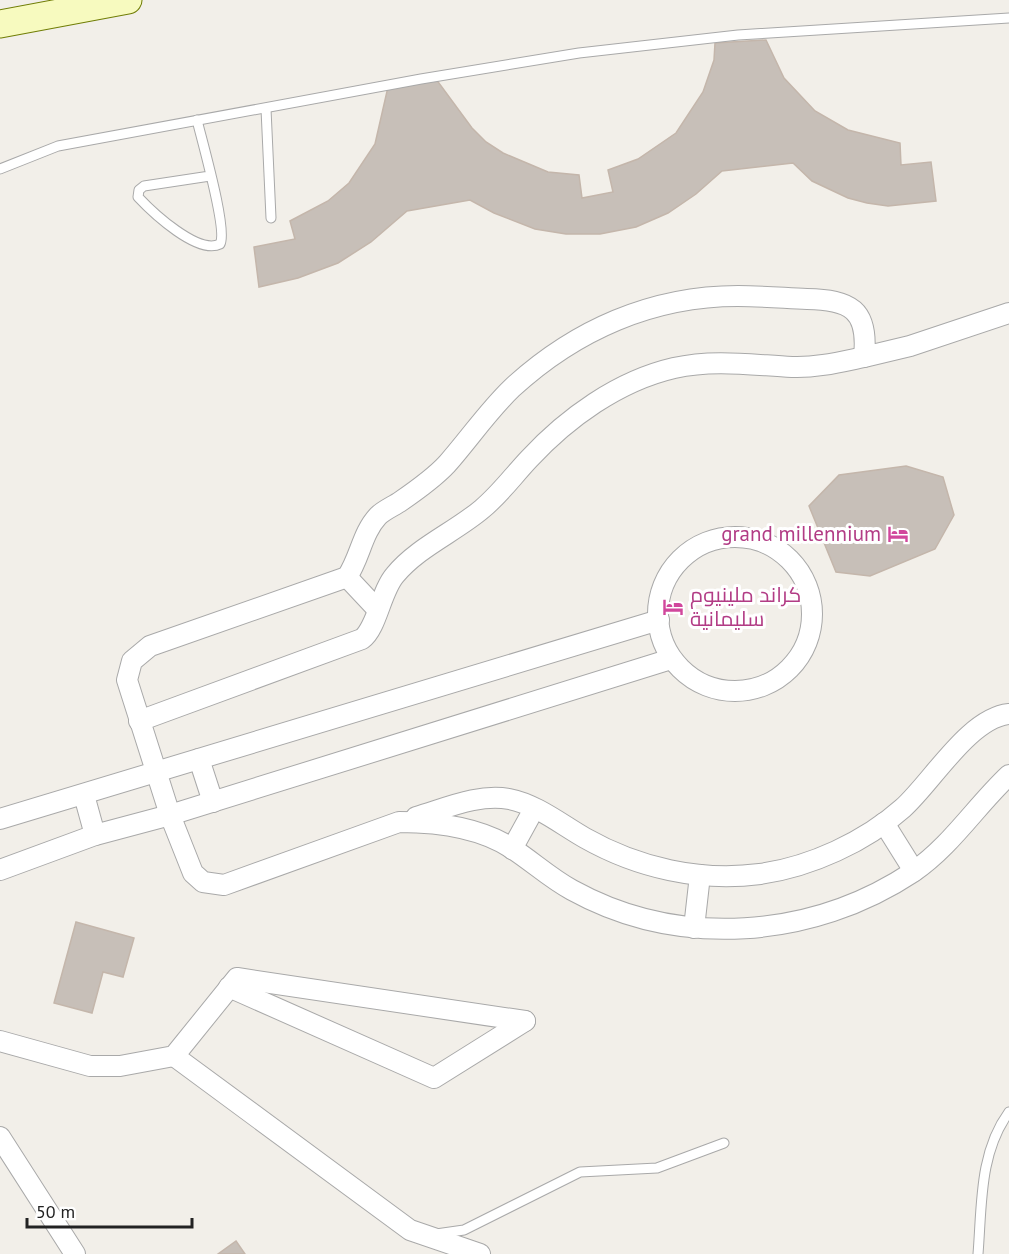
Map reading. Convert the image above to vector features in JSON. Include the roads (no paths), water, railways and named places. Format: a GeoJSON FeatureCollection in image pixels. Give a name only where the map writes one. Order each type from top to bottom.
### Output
{"type":"FeatureCollection","features":[{"type":"Feature","properties":{"kind":"main road"},"geometry":{"type":"LineString","coordinates":[[0,24],[128,0]]}},
{"type":"Feature","properties":{"kind":"street"},"geometry":{"type":"LineString","coordinates":[[864,357],[866,340],[862,322],[852,308],[834,300],[738,296],[701,298],[663,304],[622,316],[585,334],[560,350],[512,389],[443,468],[414,492],[380,515],[365,537],[347,577],[169,638],[139,652],[132,661],[127,680],[170,815],[193,873],[203,882],[219,885],[399,822],[486,798],[509,799],[534,809],[615,854],[657,868],[700,874],[744,875],[782,869],[830,853],[884,823],[914,798],[970,735],[998,715],[1009,714]]}},
{"type":"Feature","properties":{"kind":"street"},"geometry":{"type":"LineString","coordinates":[[139,721],[352,644],[367,635],[389,582],[404,565],[484,507],[560,429],[609,394],[631,383],[674,368],[702,364],[731,362],[808,366],[864,357],[910,346],[1009,313]]}},
{"type":"Feature","properties":{"kind":"street"},"geometry":{"type":"LineString","coordinates":[[742,537],[767,543],[788,556],[804,577],[812,602],[812,628],[803,653],[786,673],[764,687],[739,692],[713,689],[690,677],[671,659],[661,636],[658,611],[663,586],[675,565],[694,548],[717,538],[742,537]]}},
{"type":"Feature","properties":{"kind":"street"},"geometry":{"type":"LineString","coordinates":[[347,577],[377,609]]}},
{"type":"Feature","properties":{"kind":"street"},"geometry":{"type":"LineString","coordinates":[[0,819],[659,620]]}},
{"type":"Feature","properties":{"kind":"street"},"geometry":{"type":"LineString","coordinates":[[0,870],[95,835],[213,802],[671,659]]}},
{"type":"Feature","properties":{"kind":"street"},"geometry":{"type":"LineString","coordinates":[[199,759],[213,802]]}},
{"type":"Feature","properties":{"kind":"street"},"geometry":{"type":"LineString","coordinates":[[399,822],[460,827],[512,849],[546,875],[610,908],[644,918],[694,928],[763,928],[812,919],[879,891],[914,871],[949,841],[1009,775]]}},
{"type":"Feature","properties":{"kind":"street"},"geometry":{"type":"LineString","coordinates":[[84,795],[95,835]]}},
{"type":"Feature","properties":{"kind":"street"},"geometry":{"type":"LineString","coordinates":[[512,849],[534,809]]}},
{"type":"Feature","properties":{"kind":"street"},"geometry":{"type":"LineString","coordinates":[[884,823],[914,871]]}},
{"type":"Feature","properties":{"kind":"street"},"geometry":{"type":"LineString","coordinates":[[694,928],[700,874]]}},
{"type":"Feature","properties":{"kind":"street"},"geometry":{"type":"LineString","coordinates":[[0,1041],[90,1066],[120,1066],[174,1056],[229,987],[237,978],[525,1021],[434,1078],[229,987]]}},
{"type":"Feature","properties":{"kind":"street"},"geometry":{"type":"LineString","coordinates":[[174,1056],[411,1230],[480,1254]]}},
{"type":"Feature","properties":{"kind":"street"},"geometry":{"type":"LineString","coordinates":[[0,1137],[75,1254]]}},
{"type":"Feature","properties":{"kind":"lane"},"geometry":{"type":"LineString","coordinates":[[0,169],[58,146],[500,65],[646,44],[806,30],[1009,18]]}},
{"type":"Feature","properties":{"kind":"lane"},"geometry":{"type":"LineString","coordinates":[[266,109],[271,218]]}},
{"type":"Feature","properties":{"kind":"lane"},"geometry":{"type":"LineString","coordinates":[[197,120],[210,176],[223,233],[220,244],[215,247],[177,231],[138,197],[139,190],[144,186],[210,176]]}},
{"type":"Feature","properties":{"kind":"lane"},"geometry":{"type":"LineString","coordinates":[[978,1254],[984,1170],[991,1144],[1009,1112]]}},
{"type":"Feature","properties":{"kind":"lane"},"geometry":{"type":"LineString","coordinates":[[411,1230],[438,1235],[464,1230],[580,1172],[657,1168],[724,1143]]}},
{"type":"Feature","properties":{"kind":"place","name":"grand millennium"},"geometry":{"type":"Point","coordinates":[898,534]}},
{"type":"Feature","properties":{"kind":"place","name":"كراند ملينيوم سليمانية"},"geometry":{"type":"Point","coordinates":[673,607]}}]}
